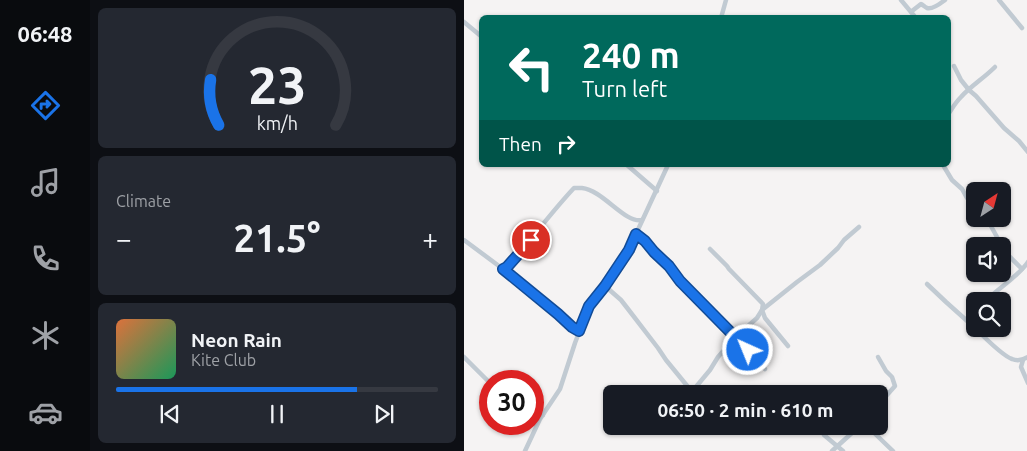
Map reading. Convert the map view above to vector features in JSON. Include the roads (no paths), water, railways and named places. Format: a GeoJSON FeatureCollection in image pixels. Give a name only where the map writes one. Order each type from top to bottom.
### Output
{"type":"FeatureCollection","features":[{"type":"Feature","properties":{"kind":"street"},"geometry":{"type":"LineString","coordinates":[[723,15],[726,0]]}},
{"type":"Feature","properties":{"kind":"street"},"geometry":{"type":"LineString","coordinates":[[901,0],[914,15]]}},
{"type":"Feature","properties":{"kind":"street"},"geometry":{"type":"LineString","coordinates":[[912,11],[921,4],[924,4],[927,8],[932,8],[945,0]]}},
{"type":"Feature","properties":{"kind":"street"},"geometry":{"type":"LineString","coordinates":[[999,0],[1022,28]]}},
{"type":"Feature","properties":{"kind":"street"},"geometry":{"type":"LineString","coordinates":[[464,22],[479,34]]}},
{"type":"Feature","properties":{"kind":"street"},"geometry":{"type":"LineString","coordinates":[[954,66],[969,90],[1004,128],[1019,141],[1027,152]]}},
{"type":"Feature","properties":{"kind":"street"},"geometry":{"type":"LineString","coordinates":[[951,110],[956,102],[995,67]]}},
{"type":"Feature","properties":{"kind":"street"},"geometry":{"type":"LineString","coordinates":[[629,167],[657,190]]}},
{"type":"Feature","properties":{"kind":"street"},"geometry":{"type":"LineString","coordinates":[[544,413],[560,388],[589,306],[629,250],[667,167]]}},
{"type":"Feature","properties":{"kind":"street"},"geometry":{"type":"LineString","coordinates":[[944,167],[952,180],[966,195]]}},
{"type":"Feature","properties":{"kind":"street"},"geometry":{"type":"LineString","coordinates":[[503,269],[507,267],[574,188],[583,188],[594,192],[637,222],[642,220]]}},
{"type":"Feature","properties":{"kind":"street"},"geometry":{"type":"LineString","coordinates":[[698,385],[718,356],[757,318],[762,310],[820,265],[844,240],[860,227]]}},
{"type":"Feature","properties":{"kind":"street"},"geometry":{"type":"LineString","coordinates":[[636,234],[669,266],[680,281],[765,369]]}},
{"type":"Feature","properties":{"kind":"street"},"geometry":{"type":"LineString","coordinates":[[464,240],[579,331]]}},
{"type":"Feature","properties":{"kind":"street"},"geometry":{"type":"LineString","coordinates":[[710,249],[763,304],[762,310],[765,318],[788,346]]}},
{"type":"Feature","properties":{"kind":"street"},"geometry":{"type":"LineString","coordinates":[[1011,258],[1022,269]]}},
{"type":"Feature","properties":{"kind":"street"},"geometry":{"type":"LineString","coordinates":[[995,292],[1004,286],[1027,262]]}},
{"type":"Feature","properties":{"kind":"street"},"geometry":{"type":"LineString","coordinates":[[927,284],[966,319]]}},
{"type":"Feature","properties":{"kind":"street"},"geometry":{"type":"LineString","coordinates":[[605,286],[621,300],[686,385]]}},
{"type":"Feature","properties":{"kind":"street"},"geometry":{"type":"LineString","coordinates":[[985,337],[1013,360],[1025,359]]}},
{"type":"Feature","properties":{"kind":"street"},"geometry":{"type":"LineString","coordinates":[[464,357],[479,372]]}},
{"type":"Feature","properties":{"kind":"street"},"geometry":{"type":"LineString","coordinates":[[878,357],[886,371],[892,376],[895,386],[888,394]]}},
{"type":"Feature","properties":{"kind":"street"},"geometry":{"type":"LineString","coordinates":[[1025,359],[1021,366],[1027,383]]}},
{"type":"Feature","properties":{"kind":"street"},"geometry":{"type":"LineString","coordinates":[[526,451],[534,435]]}},
{"type":"Feature","properties":{"kind":"street"},"geometry":{"type":"LineString","coordinates":[[824,435],[842,451]]}},
{"type":"Feature","properties":{"kind":"street"},"geometry":{"type":"LineString","coordinates":[[832,451],[850,435]]}},
{"type":"Feature","properties":{"kind":"street"},"geometry":{"type":"LineString","coordinates":[[876,435],[893,451]]}}]}
